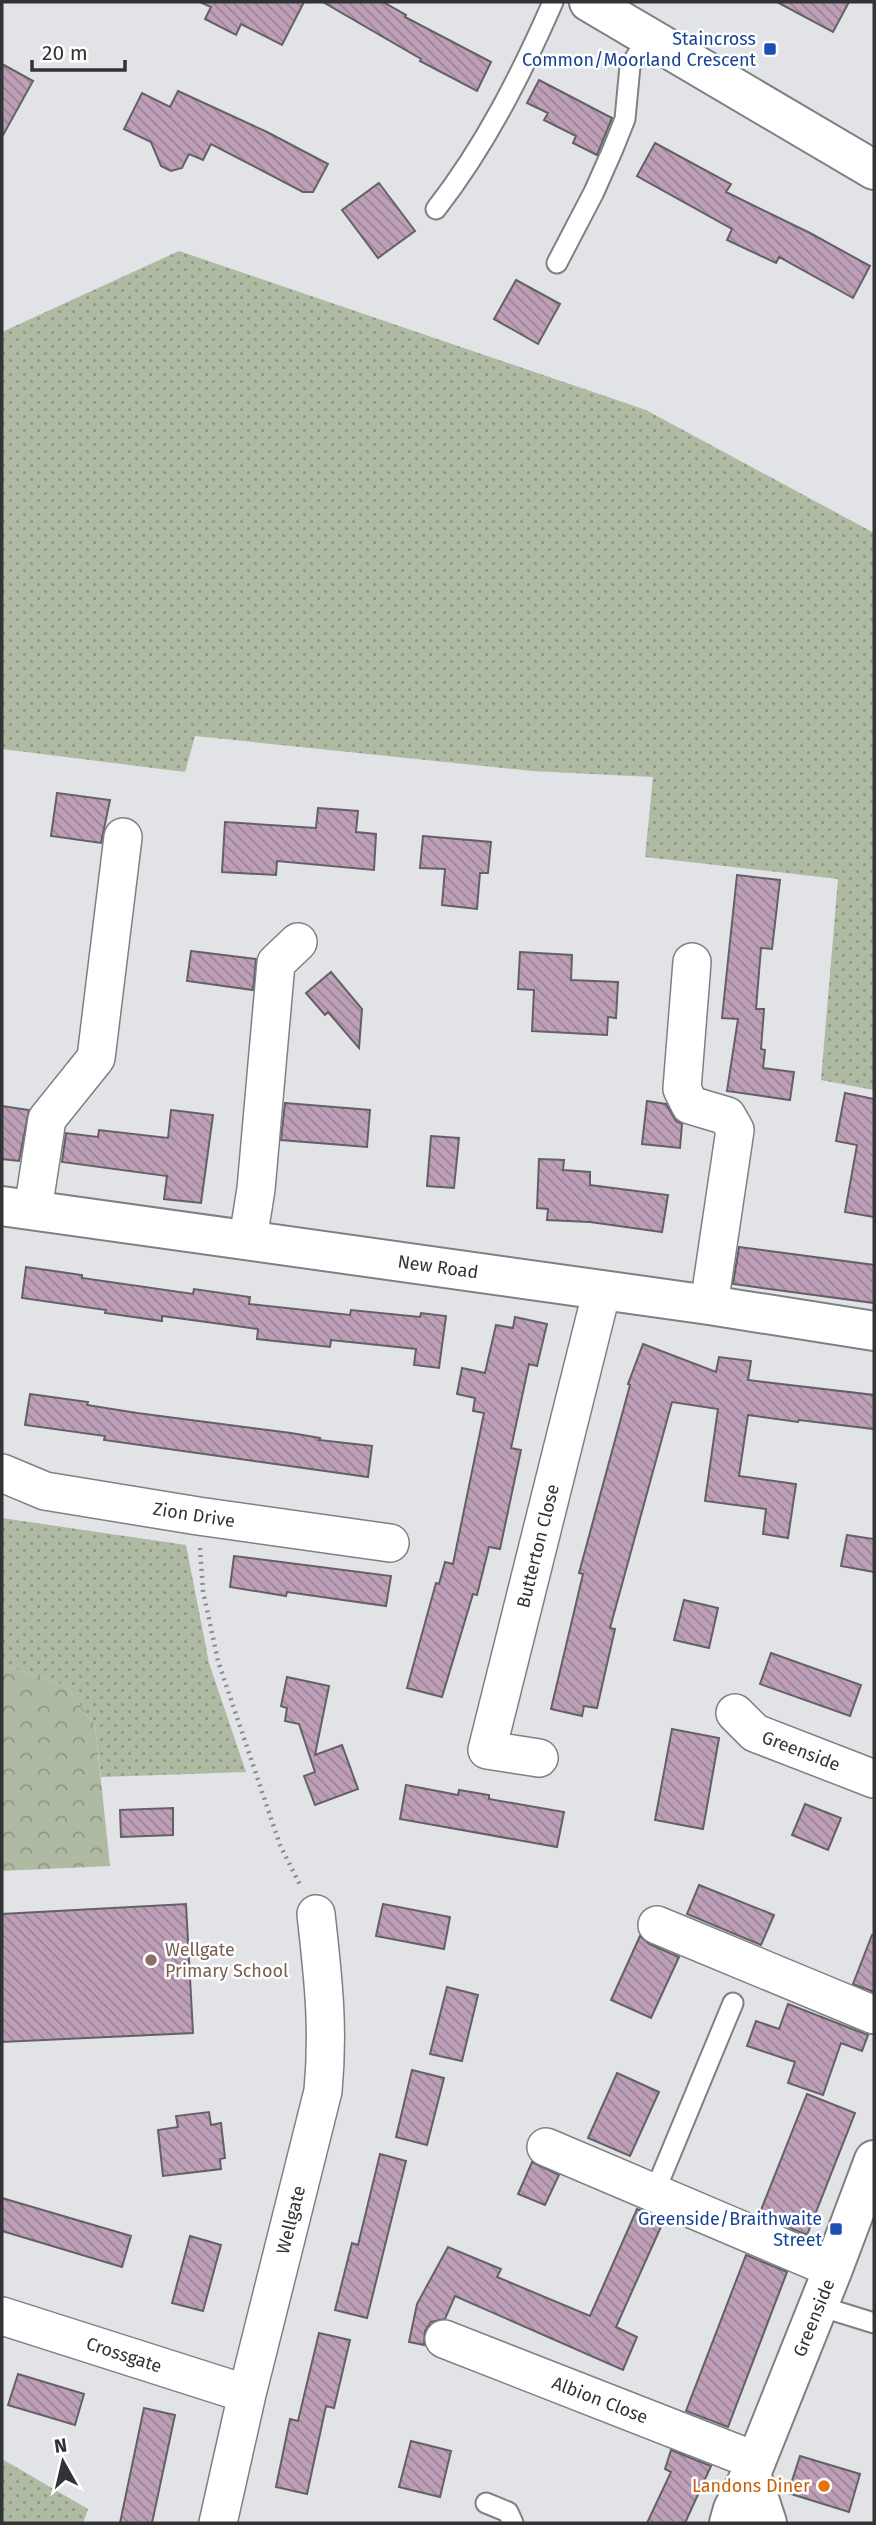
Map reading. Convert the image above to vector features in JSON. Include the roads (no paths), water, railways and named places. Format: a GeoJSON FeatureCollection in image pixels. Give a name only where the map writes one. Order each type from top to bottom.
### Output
{"type":"FeatureCollection","features":[{"type":"Feature","properties":{"kind":"street"},"geometry":{"type":"LineString","coordinates":[[589,2],[874,170]]}},
{"type":"Feature","properties":{"kind":"street"},"geometry":{"type":"LineString","coordinates":[[17,1208],[47,1119],[96,1058],[123,837]]}},
{"type":"Feature","properties":{"kind":"street"},"geometry":{"type":"LineString","coordinates":[[248,1239],[256,1189],[276,963],[298,942]]}},
{"type":"Feature","properties":{"kind":"street"},"geometry":{"type":"LineString","coordinates":[[692,962],[681,1089],[690,1105],[727,1116],[735,1130],[709,1305]]}},
{"type":"Feature","properties":{"kind":"street","name":"New Road"},"geometry":{"type":"LineString","coordinates":[[17,1208],[709,1305],[874,1331]]}},
{"type":"Feature","properties":{"kind":"street","name":"Butterton Close"},"geometry":{"type":"LineString","coordinates":[[539,1758],[486,1750],[602,1290]]}},
{"type":"Feature","properties":{"kind":"street","name":"Zion Drive"},"geometry":{"type":"LineString","coordinates":[[2,1473],[45,1491],[390,1544]]}},
{"type":"Feature","properties":{"kind":"street","name":"Greenside"},"geometry":{"type":"LineString","coordinates":[[735,1713],[755,1733],[874,1779]]}},
{"type":"Feature","properties":{"kind":"street","name":"Wellgate"},"geometry":{"type":"LineString","coordinates":[[218,2523],[247,2394],[323,2091],[327,2044],[326,2008],[316,1914]]}},
{"type":"Feature","properties":{"kind":"street"},"geometry":{"type":"LineString","coordinates":[[657,1925],[874,2015]]}},
{"type":"Feature","properties":{"kind":"street"},"geometry":{"type":"LineString","coordinates":[[546,2147],[834,2269]]}},
{"type":"Feature","properties":{"kind":"street","name":"Greenside"},"geometry":{"type":"LineString","coordinates":[[729,2523],[834,2269],[874,2160]]}},
{"type":"Feature","properties":{"kind":"street","name":"Crossgate"},"geometry":{"type":"LineString","coordinates":[[2,2316],[247,2394]]}},
{"type":"Feature","properties":{"kind":"street","name":"Albion Close"},"geometry":{"type":"LineString","coordinates":[[444,2339],[754,2467]]}},
{"type":"Feature","properties":{"kind":"street"},"geometry":{"type":"LineString","coordinates":[[754,2467],[767,2523]]}},
{"type":"Feature","properties":{"kind":"lane"},"geometry":{"type":"LineString","coordinates":[[436,209],[462,175],[520,76],[554,2]]}},
{"type":"Feature","properties":{"kind":"lane"},"geometry":{"type":"LineString","coordinates":[[557,263],[613,149],[625,118],[630,66],[649,37]]}},
{"type":"Feature","properties":{"kind":"lane"},"geometry":{"type":"LineString","coordinates":[[655,2191],[733,2003]]}},
{"type":"Feature","properties":{"kind":"lane"},"geometry":{"type":"LineString","coordinates":[[819,2306],[874,2323]]}},
{"type":"Feature","properties":{"kind":"lane"},"geometry":{"type":"LineString","coordinates":[[486,2503],[508,2512],[513,2523]]}},
{"type":"Feature","properties":{"kind":"place","name":"Staincross Common/Moorland Crescent"},"geometry":{"type":"Point","coordinates":[770,49]}},
{"type":"Feature","properties":{"kind":"place","name":"Wellgate Primary School"},"geometry":{"type":"Point","coordinates":[151,1960]}},
{"type":"Feature","properties":{"kind":"place","name":"Greenside/Braithwaite Street"},"geometry":{"type":"Point","coordinates":[836,2229]}},
{"type":"Feature","properties":{"kind":"place","name":"Landons Diner"},"geometry":{"type":"Point","coordinates":[824,2486]}}]}
